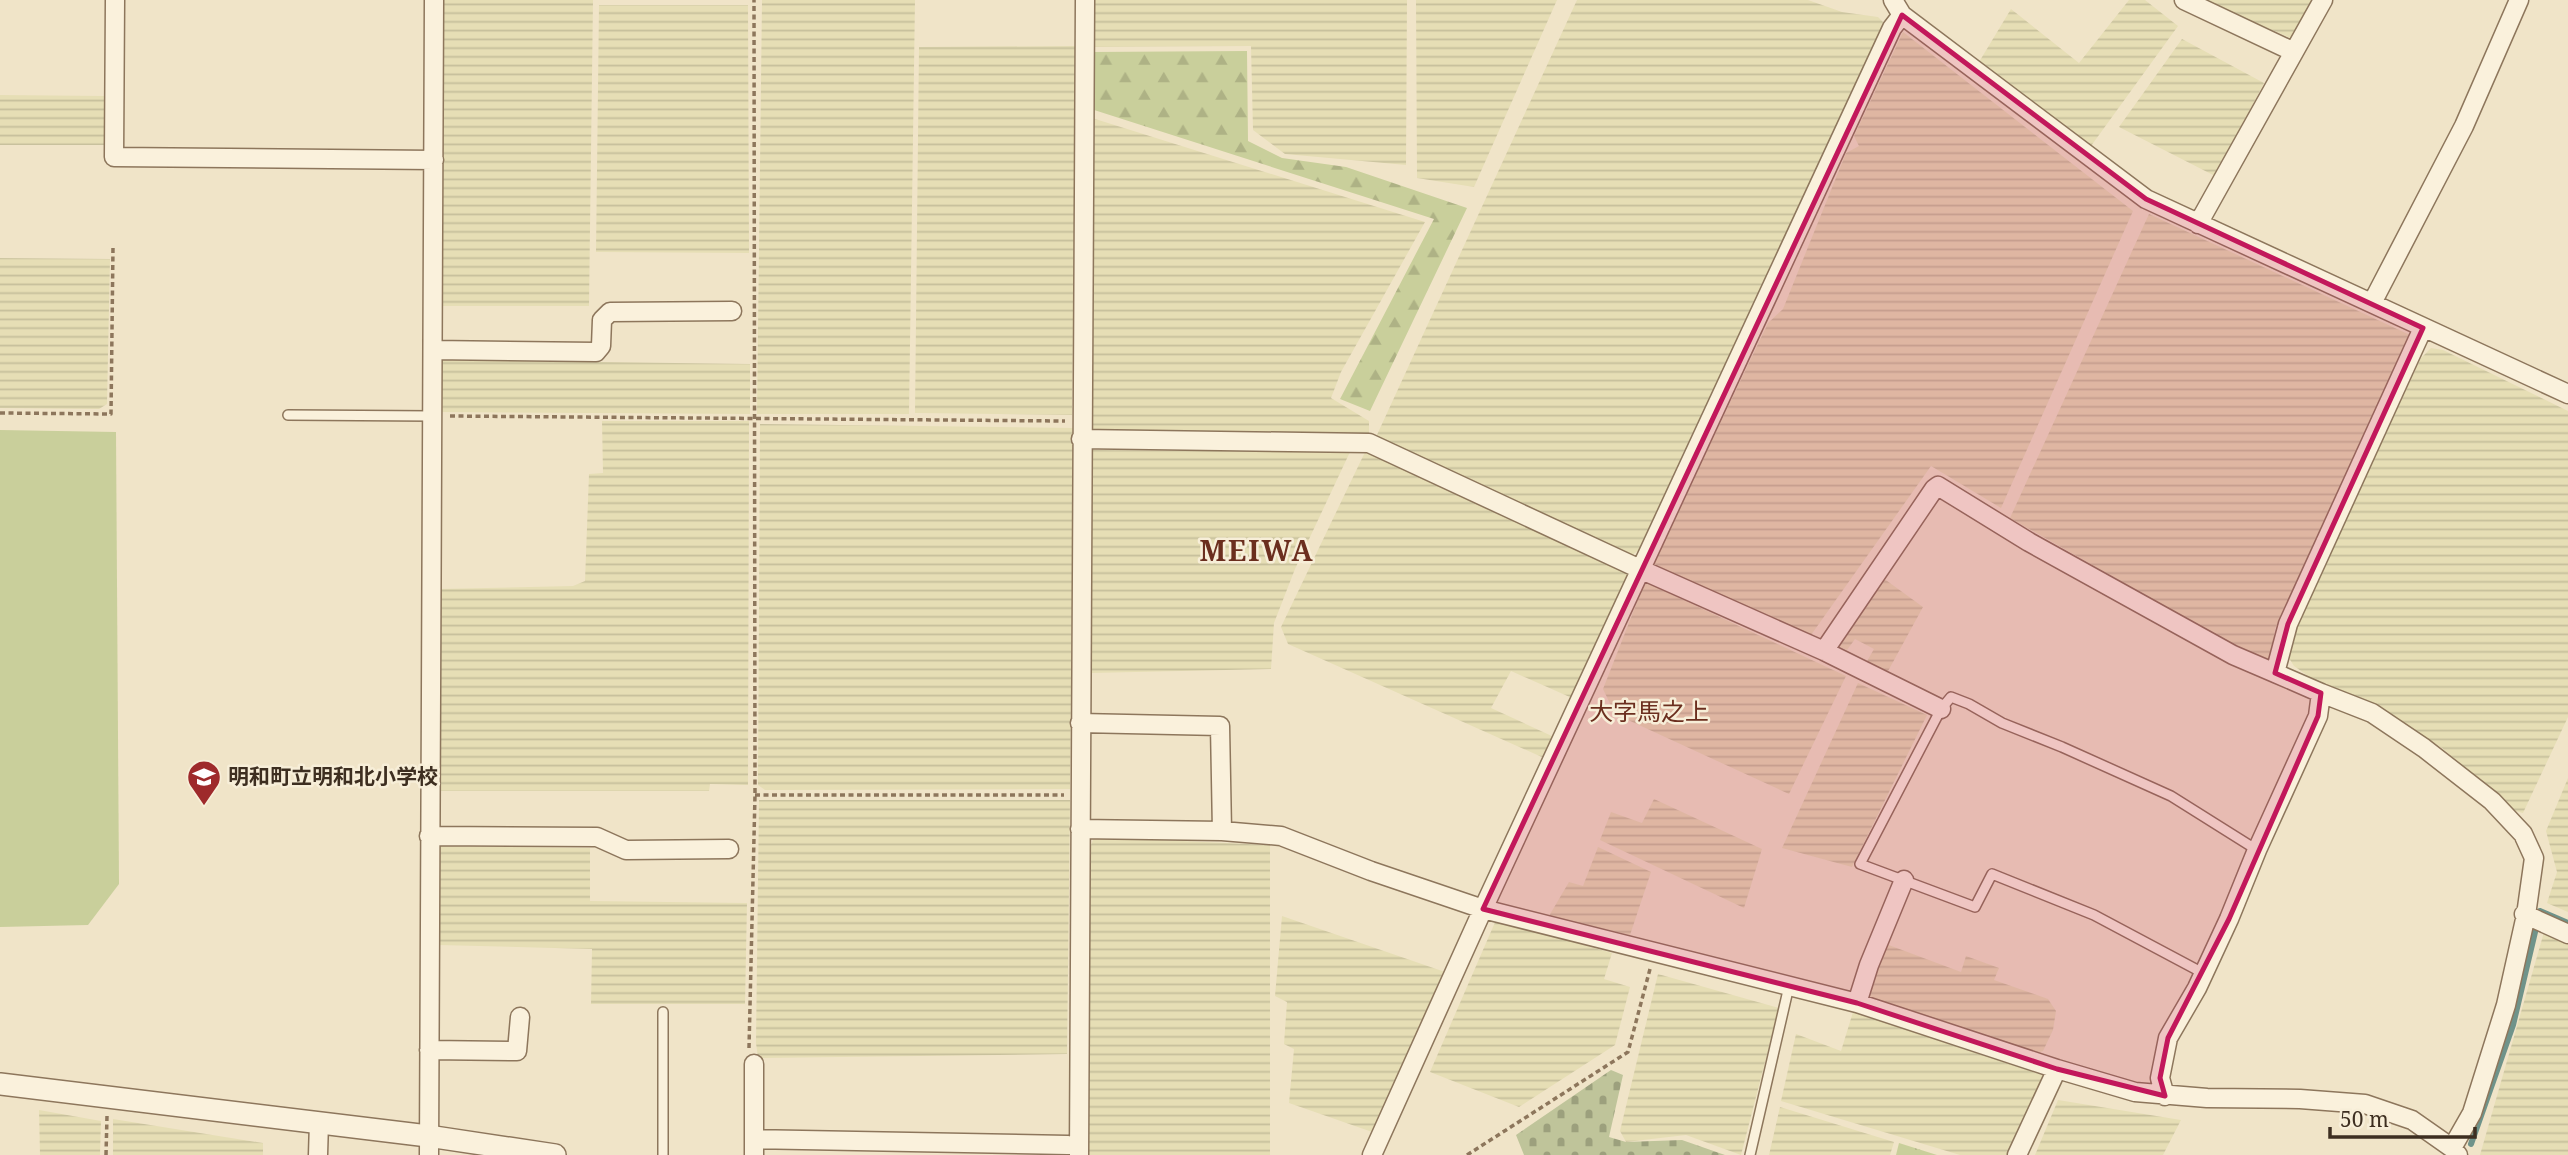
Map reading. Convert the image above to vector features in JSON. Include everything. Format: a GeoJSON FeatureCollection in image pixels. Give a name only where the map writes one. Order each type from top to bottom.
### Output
{"type":"FeatureCollection","features":[{"type":"Feature","properties":{"kind":"street"},"geometry":{"type":"LineString","coordinates":[[115,0],[114,157],[435,160]]}},
{"type":"Feature","properties":{"kind":"street"},"geometry":{"type":"LineString","coordinates":[[428,1145],[434,0]]}},
{"type":"Feature","properties":{"kind":"street"},"geometry":{"type":"LineString","coordinates":[[754,1064],[755,1147],[1074,1150],[1080,829],[1085,0]]}},
{"type":"Feature","properties":{"kind":"street"},"geometry":{"type":"LineString","coordinates":[[2184,0],[2292,51]]}},
{"type":"Feature","properties":{"kind":"street"},"geometry":{"type":"LineString","coordinates":[[2198,224],[2292,51],[2323,0]]}},
{"type":"Feature","properties":{"kind":"street"},"geometry":{"type":"LineString","coordinates":[[2372,303],[2464,126],[2519,0]]}},
{"type":"Feature","properties":{"kind":"street"},"geometry":{"type":"LineString","coordinates":[[1372,1155],[1483,909],[1886,41],[1897,7],[2135,192],[2198,224],[2568,394]]}},
{"type":"Feature","properties":{"kind":"street"},"geometry":{"type":"LineString","coordinates":[[433,350],[596,352],[601,346],[602,320],[610,312],[732,311]]}},
{"type":"Feature","properties":{"kind":"street"},"geometry":{"type":"LineString","coordinates":[[2275,673],[2288,624],[2423,328]]}},
{"type":"Feature","properties":{"kind":"street"},"geometry":{"type":"LineString","coordinates":[[1081,430],[1370,443],[1642,570],[1824,651],[1941,709]]}},
{"type":"Feature","properties":{"kind":"street"},"geometry":{"type":"LineString","coordinates":[[1080,829],[1222,831],[1281,836],[1371,871],[1483,909],[1857,1003],[2135,1092],[2165,1096],[2300,1099],[2365,1104],[2412,1120],[2455,1152],[2472,1113],[2506,1006],[2534,858],[2523,834],[2492,801],[2424,748],[2372,713],[2233,655],[2029,541],[1938,486],[1824,651]]}},
{"type":"Feature","properties":{"kind":"street"},"geometry":{"type":"LineString","coordinates":[[2165,1096],[2160,1078],[2168,1038],[2229,919],[2318,716],[2321,693]]}},
{"type":"Feature","properties":{"kind":"street"},"geometry":{"type":"LineString","coordinates":[[1080,723],[1220,726],[1222,831]]}},
{"type":"Feature","properties":{"kind":"street"},"geometry":{"type":"LineString","coordinates":[[429,836],[597,837],[626,850],[729,849]]}},
{"type":"Feature","properties":{"kind":"street"},"geometry":{"type":"LineString","coordinates":[[1857,1003],[1869,965],[1904,880]]}},
{"type":"Feature","properties":{"kind":"street"},"geometry":{"type":"LineString","coordinates":[[2525,915],[2568,934]]}},
{"type":"Feature","properties":{"kind":"street"},"geometry":{"type":"LineString","coordinates":[[429,1050],[517,1051],[520,1017]]}},
{"type":"Feature","properties":{"kind":"street"},"geometry":{"type":"LineString","coordinates":[[2017,1155],[2057,1069]]}},
{"type":"Feature","properties":{"kind":"street"},"geometry":{"type":"LineString","coordinates":[[0,1084],[319,1122],[428,1145],[555,1155]]}},
{"type":"Feature","properties":{"kind":"street"},"geometry":{"type":"LineString","coordinates":[[318,1155],[319,1122]]}},
{"type":"Feature","properties":{"kind":"lane"},"geometry":{"type":"LineString","coordinates":[[288,415],[432,416]]}},
{"type":"Feature","properties":{"kind":"lane"},"geometry":{"type":"LineString","coordinates":[[2203,973],[2094,915],[1992,874],[1975,907],[1860,864],[1941,709],[1951,697],[2002,723],[2063,747],[2171,796],[2257,850]]}},
{"type":"Feature","properties":{"kind":"lane"},"geometry":{"type":"LineString","coordinates":[[1750,1155],[1789,986]]}},
{"type":"Feature","properties":{"kind":"lane"},"geometry":{"type":"LineString","coordinates":[[663,1012],[663,1155]]}},
{"type":"Feature","properties":{"kind":"path"},"geometry":{"type":"LineString","coordinates":[[754,0],[755,795],[749,1060],[754,1064]]}},
{"type":"Feature","properties":{"kind":"path"},"geometry":{"type":"LineString","coordinates":[[0,413],[111,414],[113,247]]}},
{"type":"Feature","properties":{"kind":"path"},"geometry":{"type":"LineString","coordinates":[[432,416],[754,417],[1081,430]]}},
{"type":"Feature","properties":{"kind":"path"},"geometry":{"type":"LineString","coordinates":[[755,795],[1080,794]]}},
{"type":"Feature","properties":{"kind":"path"},"geometry":{"type":"LineString","coordinates":[[1467,1155],[1628,1052],[1654,953]]}},
{"type":"Feature","properties":{"kind":"path"},"geometry":{"type":"LineString","coordinates":[[106,1155],[107,1097]]}},
{"type":"Feature","properties":{"kind":"highlighted area"},"geometry":{"type":"Polygon","coordinates":[[[1902,15],[2146,199],[2423,328],[2288,624],[2275,673],[2321,693],[2318,716],[2229,919],[2168,1038],[2160,1078],[2165,1096],[2057,1069],[1857,1003],[1483,909],[1902,15]]]}},
{"type":"Feature","properties":{"kind":"shaded area"},"geometry":{"type":"Polygon","coordinates":[[[443,0],[593,0],[589,306],[442,306],[443,0]]]}},
{"type":"Feature","properties":{"kind":"shaded area"},"geometry":{"type":"Polygon","coordinates":[[[762,0],[915,0],[909,414],[757,414],[762,0]]]}},
{"type":"Feature","properties":{"kind":"shaded area"},"geometry":{"type":"Polygon","coordinates":[[[1091,0],[1407,0],[1406,165],[1285,154],[1253,130],[1251,46],[1091,47],[1091,0]]]}},
{"type":"Feature","properties":{"kind":"shaded area"},"geometry":{"type":"Polygon","coordinates":[[[1416,0],[1557,0],[1474,187],[1417,178],[1416,0]]]}},
{"type":"Feature","properties":{"kind":"shaded area"},"geometry":{"type":"Polygon","coordinates":[[[1577,0],[1808,0],[1842,12],[1878,17],[1886,25],[1639,550],[1632,555],[1376,437],[1577,0]]]}},
{"type":"Feature","properties":{"kind":"shaded area"},"geometry":{"type":"Polygon","coordinates":[[[2129,0],[2145,0],[2178,26],[2091,146],[1979,62],[2011,9],[2079,63],[2129,0]]]}},
{"type":"Feature","properties":{"kind":"shaded area"},"geometry":{"type":"Polygon","coordinates":[[[2202,0],[2315,0],[2293,39],[2202,0]]]}},
{"type":"Feature","properties":{"kind":"shaded area"},"geometry":{"type":"Polygon","coordinates":[[[599,5],[748,5],[749,253],[596,252],[599,5]]]}},
{"type":"Feature","properties":{"kind":"shaded area"},"geometry":{"type":"Polygon","coordinates":[[[1903,32],[2133,211],[2001,508],[1931,466],[1811,635],[1653,564],[1768,323],[1783,309],[1846,153],[1859,146],[1854,136],[1903,32]]]}},
{"type":"Feature","properties":{"kind":"shaded area"},"geometry":{"type":"Polygon","coordinates":[[[2182,39],[2264,83],[2215,176],[2119,127],[2182,39]]]}},
{"type":"Feature","properties":{"kind":"shaded area"},"geometry":{"type":"Polygon","coordinates":[[[1076,46],[1072,415],[915,413],[919,47],[1076,46]]]}},
{"type":"Feature","properties":{"kind":"shaded area"},"geometry":{"type":"Polygon","coordinates":[[[0,95],[106,96],[108,145],[0,145],[0,95]]]}},
{"type":"Feature","properties":{"kind":"shaded area"},"geometry":{"type":"Polygon","coordinates":[[[1092,118],[1425,222],[1341,372],[1331,398],[1369,421],[1369,433],[1089,432],[1092,118]]]}},
{"type":"Feature","properties":{"kind":"shaded area"},"geometry":{"type":"Polygon","coordinates":[[[2149,214],[2410,335],[2275,629],[2270,663],[2262,662],[2010,518],[2149,214]]]}},
{"type":"Feature","properties":{"kind":"shaded area"},"geometry":{"type":"Polygon","coordinates":[[[0,258],[110,259],[107,404],[99,409],[0,408],[0,258]]]}},
{"type":"Feature","properties":{"kind":"shaded area"},"geometry":{"type":"Polygon","coordinates":[[[2431,348],[2443,350],[2568,411],[2568,717],[2523,813],[2515,811],[2442,748],[2380,709],[2311,678],[2294,666],[2287,655],[2292,633],[2421,358],[2431,348]]]}},
{"type":"Feature","properties":{"kind":"shaded area"},"geometry":{"type":"Polygon","coordinates":[[[441,360],[750,364],[750,414],[438,412],[441,360]]]}},
{"type":"Feature","properties":{"kind":"shaded area"},"geometry":{"type":"Polygon","coordinates":[[[602,421],[749,421],[748,785],[710,784],[709,791],[439,791],[439,589],[573,586],[585,581],[589,474],[603,473],[602,421]]]}},
{"type":"Feature","properties":{"kind":"shaded area"},"geometry":{"type":"Polygon","coordinates":[[[760,424],[1074,428],[1070,789],[765,790],[758,785],[760,424]]]}},
{"type":"Feature","properties":{"kind":"shaded area"},"geometry":{"type":"Polygon","coordinates":[[[1093,450],[1350,452],[1295,569],[1274,623],[1271,669],[1091,673],[1089,460],[1093,450]]]}},
{"type":"Feature","properties":{"kind":"shaded area"},"geometry":{"type":"Polygon","coordinates":[[[1366,450],[1630,574],[1572,698],[1511,671],[1491,708],[1554,737],[1544,758],[1288,644],[1281,627],[1366,450]]]}},
{"type":"Feature","properties":{"kind":"shaded area"},"geometry":{"type":"Polygon","coordinates":[[[1883,578],[1923,607],[1887,673],[1866,663],[1874,649],[1855,639],[1847,650],[1837,646],[1883,578]]]}},
{"type":"Feature","properties":{"kind":"shaded area"},"geometry":{"type":"Polygon","coordinates":[[[1645,582],[1846,676],[1789,794],[1615,714],[1603,689],[1645,582]]]}},
{"type":"Feature","properties":{"kind":"shaded area"},"geometry":{"type":"Polygon","coordinates":[[[1858,683],[1927,715],[1852,867],[1782,848],[1858,683]]]}},
{"type":"Feature","properties":{"kind":"shaded area"},"geometry":{"type":"Polygon","coordinates":[[[2568,778],[2568,912],[2547,903],[2557,872],[2546,831],[2568,778]]]}},
{"type":"Feature","properties":{"kind":"shaded area"},"geometry":{"type":"Polygon","coordinates":[[[1654,799],[1762,849],[1744,908],[1600,840],[1611,812],[1642,823],[1654,799]]]}},
{"type":"Feature","properties":{"kind":"shaded area"},"geometry":{"type":"Polygon","coordinates":[[[759,800],[1070,800],[1067,1054],[758,1058],[759,800]]]}},
{"type":"Feature","properties":{"kind":"shaded area"},"geometry":{"type":"Polygon","coordinates":[[[1094,837],[1270,845],[1270,1155],[1089,1155],[1088,853],[1094,837]]]}},
{"type":"Feature","properties":{"kind":"shaded area"},"geometry":{"type":"Polygon","coordinates":[[[435,846],[590,848],[590,901],[747,903],[745,1004],[591,1004],[592,949],[438,945],[435,846]]]}},
{"type":"Feature","properties":{"kind":"shaded area"},"geometry":{"type":"Polygon","coordinates":[[[1598,847],[1651,872],[1630,935],[1549,916],[1569,882],[1583,886],[1598,847]]]}},
{"type":"Feature","properties":{"kind":"shaded area"},"geometry":{"type":"Polygon","coordinates":[[[1282,916],[1448,973],[1375,1133],[1289,1103],[1294,1049],[1284,1044],[1287,1002],[1275,996],[1282,916]]]}},
{"type":"Feature","properties":{"kind":"shaded area"},"geometry":{"type":"Polygon","coordinates":[[[1496,920],[1612,953],[1604,979],[1630,987],[1615,1045],[1519,1107],[1430,1072],[1496,920]]]}},
{"type":"Feature","properties":{"kind":"shaded area"},"geometry":{"type":"Polygon","coordinates":[[[2544,932],[2568,944],[2568,1155],[2480,1155],[2544,932]]]}},
{"type":"Feature","properties":{"kind":"shaded area"},"geometry":{"type":"Polygon","coordinates":[[[1886,944],[1961,972],[1966,956],[1999,968],[1994,980],[2048,999],[2056,1011],[2053,1030],[2043,1051],[2034,1054],[1865,999],[1886,944]]]}},
{"type":"Feature","properties":{"kind":"shaded area"},"geometry":{"type":"Polygon","coordinates":[[[1658,974],[1779,1008],[1741,1155],[1686,1135],[1626,1142],[1620,1131],[1658,974]]]}},
{"type":"Feature","properties":{"kind":"shaded area"},"geometry":{"type":"Polygon","coordinates":[[[1853,1012],[2045,1076],[2006,1155],[1960,1155],[1781,1101],[1796,1034],[1841,1051],[1853,1012]]]}},
{"type":"Feature","properties":{"kind":"shaded area"},"geometry":{"type":"Polygon","coordinates":[[[2058,1100],[2181,1120],[2163,1155],[2035,1155],[2058,1100]]]}},
{"type":"Feature","properties":{"kind":"shaded area"},"geometry":{"type":"Polygon","coordinates":[[[1780,1107],[1894,1142],[1890,1155],[1769,1155],[1780,1107]]]}},
{"type":"Feature","properties":{"kind":"shaded area"},"geometry":{"type":"Polygon","coordinates":[[[39,1110],[101,1121],[100,1155],[40,1155],[39,1110]]]}},
{"type":"Feature","properties":{"kind":"shaded area"},"geometry":{"type":"Polygon","coordinates":[[[113,1119],[263,1143],[263,1155],[113,1155],[113,1119]]]}},
{"type":"Feature","properties":{"kind":"green space"},"geometry":{"type":"Polygon","coordinates":[[[1247,51],[1248,141],[1282,158],[1346,167],[1467,208],[1370,411],[1340,399],[1434,219],[1091,109],[1090,52],[1247,51]]]}},
{"type":"Feature","properties":{"kind":"green space"},"geometry":{"type":"Polygon","coordinates":[[[0,430],[116,432],[119,884],[88,925],[0,927],[0,430]]]}},
{"type":"Feature","properties":{"kind":"green space"},"geometry":{"type":"Polygon","coordinates":[[[1611,1070],[1623,1075],[1609,1137],[1626,1142],[1682,1140],[1725,1155],[1524,1155],[1516,1135],[1611,1070]]]}},
{"type":"Feature","properties":{"kind":"green space"},"geometry":{"type":"Polygon","coordinates":[[[1899,1143],[1937,1155],[1896,1155],[1899,1143]]]}},
{"type":"Feature","properties":{"kind":"waterway"},"geometry":{"type":"LineString","coordinates":[[2471,1144],[2513,1025],[2540,911],[2568,923]]}},
{"type":"Feature","properties":{"kind":"place","name":"明和町立明和北小学校"},"geometry":{"type":"Point","coordinates":[204,807]}},
{"type":"Feature","properties":{"kind":"district","name":"MEIWA"},"geometry":{"type":"Point","coordinates":[1257,551]}},
{"type":"Feature","properties":{"kind":"district","name":"大字馬之上"},"geometry":{"type":"Point","coordinates":[1649,712]}}]}
